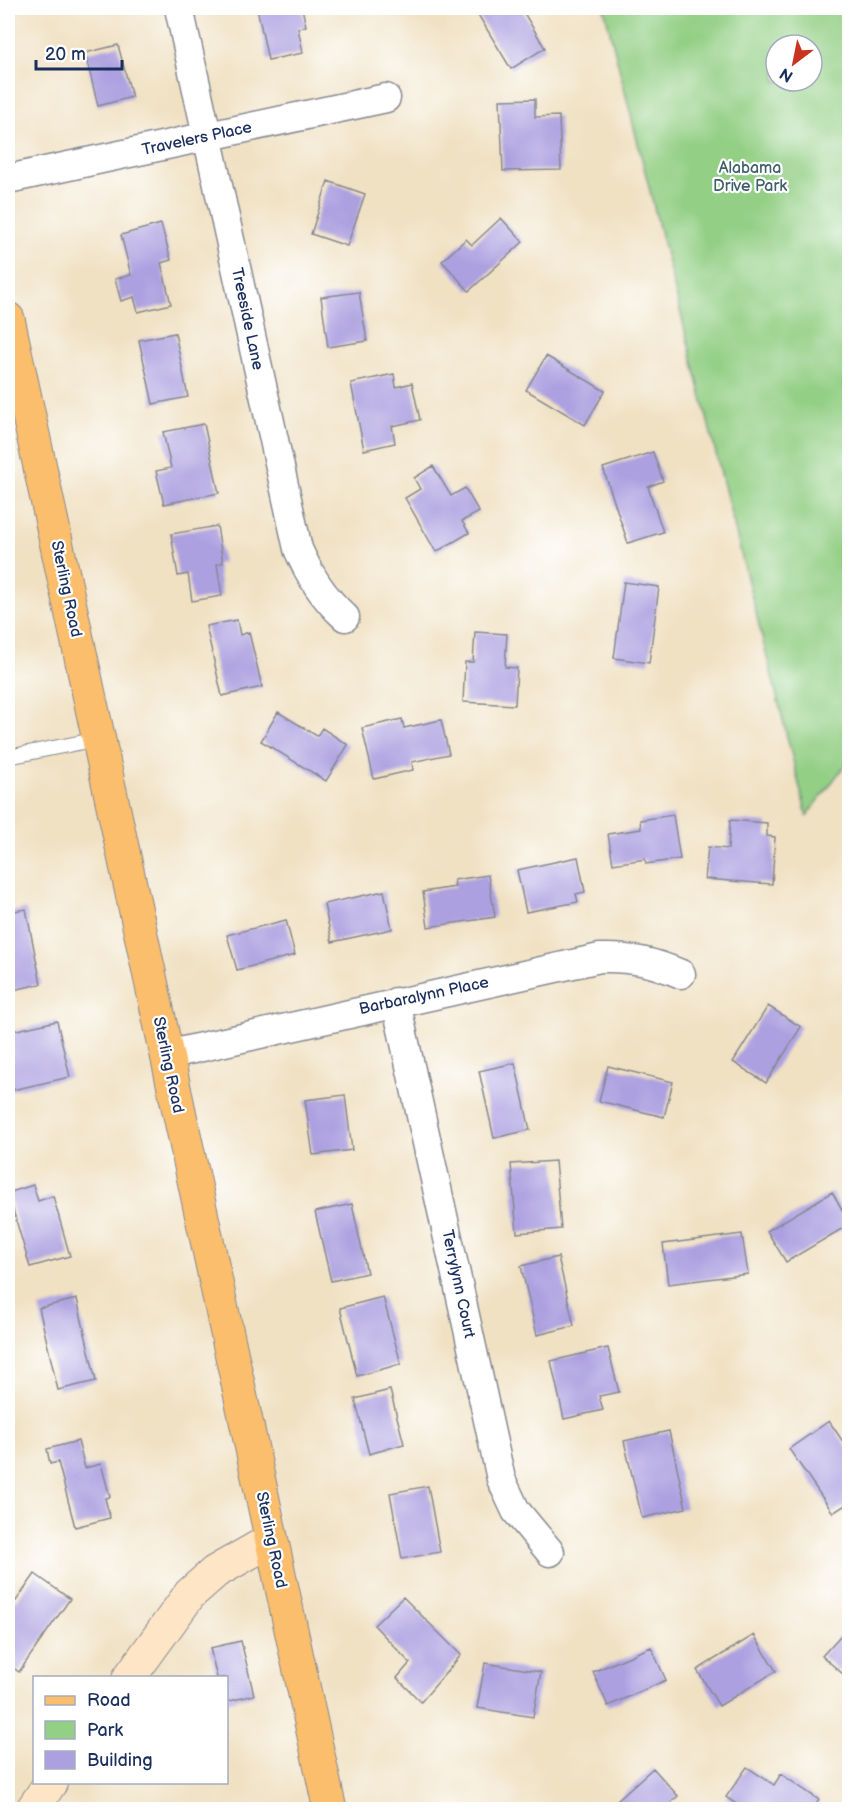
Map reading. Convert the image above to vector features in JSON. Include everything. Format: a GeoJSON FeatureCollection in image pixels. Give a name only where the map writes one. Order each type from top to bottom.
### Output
{"type":"FeatureCollection","features":[{"type":"Feature","properties":{"kind":"main road","name":"Sterling Road"},"geometry":{"type":"LineString","coordinates":[[8,319],[330,1809]]}},
{"type":"Feature","properties":{"kind":"main road"},"geometry":{"type":"LineString","coordinates":[[130,1676],[190,1594],[215,1572],[271,1540]]}},
{"type":"Feature","properties":{"kind":"main road"},"geometry":{"type":"LineString","coordinates":[[32,1809],[50,1784]]}},
{"type":"Feature","properties":{"kind":"street","name":"Treeside Lane"},"geometry":{"type":"LineString","coordinates":[[179,8],[298,549],[310,578],[330,604],[345,617]]}},
{"type":"Feature","properties":{"kind":"street","name":"Travelers Place"},"geometry":{"type":"LineString","coordinates":[[8,179],[386,98]]}},
{"type":"Feature","properties":{"kind":"street","name":"Barbaralynn Place"},"geometry":{"type":"LineString","coordinates":[[166,1055],[600,958],[630,957],[656,963],[681,974]]}},
{"type":"Feature","properties":{"kind":"street","name":"Terrylynn Court"},"geometry":{"type":"LineString","coordinates":[[396,1002],[501,1479],[516,1511],[550,1552]]}},
{"type":"Feature","properties":{"kind":"lane"},"geometry":{"type":"LineString","coordinates":[[8,757],[98,739]]}},
{"type":"Feature","properties":{"kind":"green space","name":"Alabama Drive Park"},"geometry":{"type":"Polygon","coordinates":[[[604,8],[849,8],[850,758],[807,816],[604,8]]]}},
{"type":"Feature","properties":{"kind":"building"},"geometry":{"type":"Polygon","coordinates":[[[257,8],[302,8],[306,26],[298,28],[303,53],[268,60],[257,8]]]}},
{"type":"Feature","properties":{"kind":"building"},"geometry":{"type":"Polygon","coordinates":[[[474,8],[521,8],[545,48],[511,69],[474,8]]]}},
{"type":"Feature","properties":{"kind":"building"},"geometry":{"type":"Polygon","coordinates":[[[118,45],[132,97],[98,106],[85,53],[118,45]]]}},
{"type":"Feature","properties":{"kind":"building"},"geometry":{"type":"Polygon","coordinates":[[[535,99],[535,117],[559,116],[561,170],[503,171],[500,100],[535,99]]]}},
{"type":"Feature","properties":{"kind":"building"},"geometry":{"type":"Polygon","coordinates":[[[328,181],[365,194],[347,246],[311,234],[328,181]]]}},
{"type":"Feature","properties":{"kind":"building"},"geometry":{"type":"Polygon","coordinates":[[[501,218],[523,242],[469,291],[442,261],[466,239],[472,245],[501,218]]]}},
{"type":"Feature","properties":{"kind":"building"},"geometry":{"type":"Polygon","coordinates":[[[161,224],[171,260],[161,263],[171,304],[138,312],[134,297],[121,301],[115,279],[131,275],[121,235],[161,224]]]}},
{"type":"Feature","properties":{"kind":"building"},"geometry":{"type":"Polygon","coordinates":[[[359,292],[367,341],[328,347],[321,297],[359,292]]]}},
{"type":"Feature","properties":{"kind":"building"},"geometry":{"type":"Polygon","coordinates":[[[175,333],[188,397],[153,404],[139,340],[175,333]]]}},
{"type":"Feature","properties":{"kind":"building"},"geometry":{"type":"Polygon","coordinates":[[[546,356],[605,391],[585,425],[526,390],[546,356]]]}},
{"type":"Feature","properties":{"kind":"building"},"geometry":{"type":"Polygon","coordinates":[[[394,374],[396,387],[412,383],[420,420],[392,426],[395,443],[364,450],[351,383],[394,374]]]}},
{"type":"Feature","properties":{"kind":"building"},"geometry":{"type":"Polygon","coordinates":[[[204,424],[219,493],[164,504],[156,471],[171,468],[163,432],[204,424]]]}},
{"type":"Feature","properties":{"kind":"building"},"geometry":{"type":"Polygon","coordinates":[[[653,452],[663,481],[648,487],[663,532],[628,543],[603,468],[653,452]]]}},
{"type":"Feature","properties":{"kind":"building"},"geometry":{"type":"Polygon","coordinates":[[[433,466],[451,496],[465,488],[479,512],[462,521],[469,533],[436,552],[405,498],[420,489],[414,478],[433,466]]]}},
{"type":"Feature","properties":{"kind":"building"},"geometry":{"type":"Polygon","coordinates":[[[217,526],[223,563],[217,564],[222,596],[192,601],[188,574],[178,576],[171,534],[217,526]]]}},
{"type":"Feature","properties":{"kind":"building"},"geometry":{"type":"Polygon","coordinates":[[[624,582],[659,587],[649,663],[614,658],[624,582]]]}},
{"type":"Feature","properties":{"kind":"building"},"geometry":{"type":"Polygon","coordinates":[[[237,620],[240,635],[249,632],[262,687],[222,696],[206,626],[237,620]]]}},
{"type":"Feature","properties":{"kind":"building"},"geometry":{"type":"Polygon","coordinates":[[[475,632],[507,634],[505,667],[517,668],[515,705],[463,702],[465,662],[473,662],[475,632]]]}},
{"type":"Feature","properties":{"kind":"building"},"geometry":{"type":"Polygon","coordinates":[[[278,712],[317,736],[322,728],[348,745],[326,781],[261,741],[278,712]]]}},
{"type":"Feature","properties":{"kind":"building"},"geometry":{"type":"Polygon","coordinates":[[[402,719],[404,728],[441,720],[449,754],[412,762],[413,770],[374,779],[362,728],[402,719]]]}},
{"type":"Feature","properties":{"kind":"building"},"geometry":{"type":"Polygon","coordinates":[[[673,815],[680,859],[646,864],[645,859],[613,864],[608,834],[641,829],[640,820],[673,815]]]}},
{"type":"Feature","properties":{"kind":"building"},"geometry":{"type":"Polygon","coordinates":[[[730,820],[767,823],[767,836],[775,837],[772,884],[705,879],[708,847],[728,849],[730,820]]]}},
{"type":"Feature","properties":{"kind":"building"},"geometry":{"type":"Polygon","coordinates":[[[578,857],[585,892],[576,894],[578,902],[526,912],[517,870],[578,857]]]}},
{"type":"Feature","properties":{"kind":"building"},"geometry":{"type":"Polygon","coordinates":[[[488,875],[495,917],[428,927],[423,892],[455,887],[454,880],[488,875]]]}},
{"type":"Feature","properties":{"kind":"building"},"geometry":{"type":"Polygon","coordinates":[[[384,891],[392,929],[332,942],[324,904],[384,891]]]}},
{"type":"Feature","properties":{"kind":"building"},"geometry":{"type":"Polygon","coordinates":[[[26,909],[41,984],[8,991],[8,912],[26,909]]]}},
{"type":"Feature","properties":{"kind":"building"},"geometry":{"type":"Polygon","coordinates":[[[286,920],[295,955],[237,970],[227,935],[286,920]]]}},
{"type":"Feature","properties":{"kind":"building"},"geometry":{"type":"Polygon","coordinates":[[[768,1006],[801,1027],[766,1083],[733,1062],[768,1006]]]}},
{"type":"Feature","properties":{"kind":"building"},"geometry":{"type":"Polygon","coordinates":[[[57,1021],[70,1077],[8,1091],[8,1032],[57,1021]]]}},
{"type":"Feature","properties":{"kind":"building"},"geometry":{"type":"Polygon","coordinates":[[[515,1063],[530,1130],[494,1138],[479,1071],[515,1063]]]}},
{"type":"Feature","properties":{"kind":"building"},"geometry":{"type":"Polygon","coordinates":[[[608,1066],[673,1082],[664,1117],[599,1101],[608,1066]]]}},
{"type":"Feature","properties":{"kind":"building"},"geometry":{"type":"Polygon","coordinates":[[[345,1095],[352,1150],[313,1155],[305,1100],[345,1095]]]}},
{"type":"Feature","properties":{"kind":"building"},"geometry":{"type":"Polygon","coordinates":[[[555,1161],[561,1229],[517,1233],[511,1164],[555,1161]]]}},
{"type":"Feature","properties":{"kind":"building"},"geometry":{"type":"Polygon","coordinates":[[[33,1185],[38,1201],[53,1196],[70,1256],[30,1267],[8,1193],[33,1185]]]}},
{"type":"Feature","properties":{"kind":"building"},"geometry":{"type":"Polygon","coordinates":[[[832,1192],[850,1224],[786,1262],[767,1231],[832,1192]]]}},
{"type":"Feature","properties":{"kind":"building"},"geometry":{"type":"Polygon","coordinates":[[[352,1204],[367,1273],[331,1281],[315,1212],[352,1204]]]}},
{"type":"Feature","properties":{"kind":"building"},"geometry":{"type":"Polygon","coordinates":[[[742,1234],[748,1274],[668,1284],[663,1244],[742,1234]]]}},
{"type":"Feature","properties":{"kind":"building"},"geometry":{"type":"Polygon","coordinates":[[[558,1257],[574,1326],[537,1335],[521,1266],[558,1257]]]}},
{"type":"Feature","properties":{"kind":"building"},"geometry":{"type":"Polygon","coordinates":[[[383,1297],[401,1364],[357,1376],[340,1308],[383,1297]]]}},
{"type":"Feature","properties":{"kind":"building"},"geometry":{"type":"Polygon","coordinates":[[[77,1299],[96,1381],[58,1390],[39,1308],[77,1299]]]}},
{"type":"Feature","properties":{"kind":"building"},"geometry":{"type":"Polygon","coordinates":[[[608,1348],[619,1392],[599,1396],[603,1410],[564,1419],[551,1361],[608,1348]]]}},
{"type":"Feature","properties":{"kind":"building"},"geometry":{"type":"Polygon","coordinates":[[[390,1390],[404,1444],[369,1454],[355,1399],[390,1390]]]}},
{"type":"Feature","properties":{"kind":"building"},"geometry":{"type":"Polygon","coordinates":[[[829,1421],[850,1452],[850,1502],[833,1513],[789,1449],[829,1421]]]}},
{"type":"Feature","properties":{"kind":"building"},"geometry":{"type":"Polygon","coordinates":[[[669,1431],[686,1508],[642,1518],[624,1441],[669,1431]]]}},
{"type":"Feature","properties":{"kind":"building"},"geometry":{"type":"Polygon","coordinates":[[[78,1441],[85,1468],[101,1464],[110,1497],[105,1498],[110,1518],[75,1527],[58,1462],[50,1464],[47,1449],[78,1441]]]}},
{"type":"Feature","properties":{"kind":"building"},"geometry":{"type":"Polygon","coordinates":[[[428,1486],[440,1552],[402,1559],[390,1493],[428,1486]]]}},
{"type":"Feature","properties":{"kind":"building"},"geometry":{"type":"Polygon","coordinates":[[[35,1574],[70,1599],[19,1672],[8,1664],[8,1595],[16,1601],[35,1574]]]}},
{"type":"Feature","properties":{"kind":"building"},"geometry":{"type":"Polygon","coordinates":[[[403,1597],[461,1655],[421,1702],[397,1678],[410,1663],[374,1625],[403,1597]]]}},
{"type":"Feature","properties":{"kind":"building"},"geometry":{"type":"Polygon","coordinates":[[[850,1625],[850,1680],[822,1656],[850,1625]]]}},
{"type":"Feature","properties":{"kind":"building"},"geometry":{"type":"Polygon","coordinates":[[[754,1635],[776,1671],[719,1706],[697,1670],[754,1635]]]}},
{"type":"Feature","properties":{"kind":"building"},"geometry":{"type":"Polygon","coordinates":[[[241,1641],[254,1695],[228,1702],[228,1676],[217,1676],[210,1648],[241,1641]]]}},
{"type":"Feature","properties":{"kind":"building"},"geometry":{"type":"Polygon","coordinates":[[[651,1647],[666,1680],[608,1706],[593,1672],[651,1647]]]}},
{"type":"Feature","properties":{"kind":"building"},"geometry":{"type":"Polygon","coordinates":[[[485,1663],[541,1672],[533,1717],[477,1708],[485,1663]]]}},
{"type":"Feature","properties":{"kind":"building"},"geometry":{"type":"Polygon","coordinates":[[[747,1767],[774,1785],[781,1774],[819,1800],[812,1810],[745,1810],[726,1797],[747,1767]]]}},
{"type":"Feature","properties":{"kind":"building"},"geometry":{"type":"Polygon","coordinates":[[[653,1768],[678,1796],[663,1810],[606,1810],[653,1768]]]}}]}
